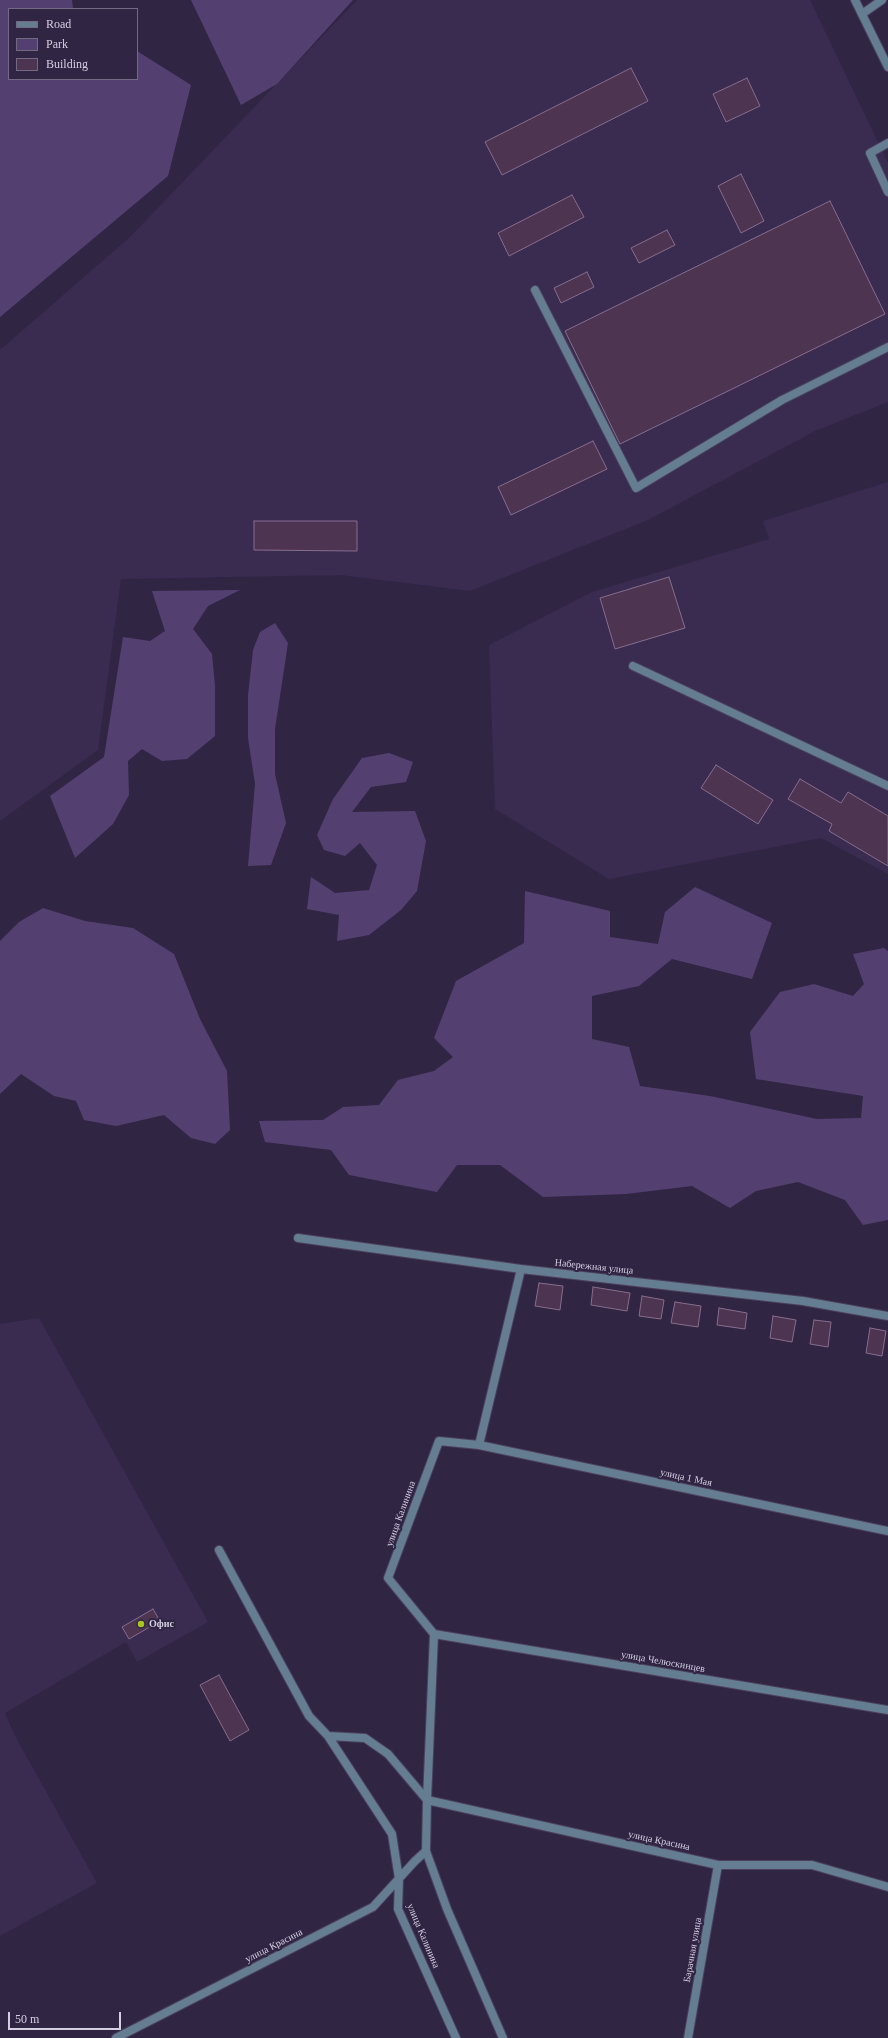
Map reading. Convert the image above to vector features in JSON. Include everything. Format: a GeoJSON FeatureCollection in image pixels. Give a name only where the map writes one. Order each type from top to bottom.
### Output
{"type":"FeatureCollection","features":[{"type":"Feature","properties":{"kind":"street"},"geometry":{"type":"LineString","coordinates":[[855,0],[888,67]]}},
{"type":"Feature","properties":{"kind":"street"},"geometry":{"type":"LineString","coordinates":[[862,14],[882,0]]}},
{"type":"Feature","properties":{"kind":"street"},"geometry":{"type":"LineString","coordinates":[[888,143],[870,153],[888,192]]}},
{"type":"Feature","properties":{"kind":"street"},"geometry":{"type":"LineString","coordinates":[[535,290],[636,488],[782,400],[888,347]]}},
{"type":"Feature","properties":{"kind":"street"},"geometry":{"type":"LineString","coordinates":[[633,666],[888,786]]}},
{"type":"Feature","properties":{"kind":"street","name":"Набережная улица"},"geometry":{"type":"LineString","coordinates":[[298,1238],[521,1269],[803,1301],[888,1316]]}},
{"type":"Feature","properties":{"kind":"street"},"geometry":{"type":"LineString","coordinates":[[479,1445],[521,1269]]}},
{"type":"Feature","properties":{"kind":"street","name":"улица Калинина"},"geometry":{"type":"LineString","coordinates":[[434,1634],[388,1578],[439,1441],[479,1445]]}},
{"type":"Feature","properties":{"kind":"street","name":"улица 1 Мая"},"geometry":{"type":"LineString","coordinates":[[479,1445],[888,1531]]}},
{"type":"Feature","properties":{"kind":"street","name":"улица Калинина"},"geometry":{"type":"LineString","coordinates":[[218,1550],[309,1716],[328,1736],[392,1834],[399,1880],[398,1909],[456,2038]]}},
{"type":"Feature","properties":{"kind":"street"},"geometry":{"type":"LineString","coordinates":[[434,1634],[426,1851],[447,1909],[504,2038]]}},
{"type":"Feature","properties":{"kind":"street","name":"улица Челюскинцев"},"geometry":{"type":"LineString","coordinates":[[434,1634],[888,1710]]}},
{"type":"Feature","properties":{"kind":"street"},"geometry":{"type":"LineString","coordinates":[[328,1736],[365,1738],[388,1754],[427,1800]]}},
{"type":"Feature","properties":{"kind":"street","name":"улица Красина"},"geometry":{"type":"LineString","coordinates":[[427,1800],[718,1865],[812,1865],[888,1887]]}},
{"type":"Feature","properties":{"kind":"street","name":"улица Красина"},"geometry":{"type":"LineString","coordinates":[[116,2038],[374,1907],[415,1861],[426,1851]]}},
{"type":"Feature","properties":{"kind":"street","name":"Барачная улица"},"geometry":{"type":"LineString","coordinates":[[688,2038],[718,1865]]}},
{"type":"Feature","properties":{"kind":"shaded area"},"geometry":{"type":"Polygon","coordinates":[[[357,0],[810,0],[888,163],[888,402],[815,431],[648,520],[470,591],[341,575],[121,579],[98,750],[0,821],[0,350],[130,237],[357,0]]]}},
{"type":"Feature","properties":{"kind":"shaded area"},"geometry":{"type":"Polygon","coordinates":[[[888,482],[888,874],[821,838],[609,879],[495,809],[489,645],[592,592],[769,539],[763,521],[888,482]]]}},
{"type":"Feature","properties":{"kind":"shaded area"},"geometry":{"type":"Polygon","coordinates":[[[39,1318],[208,1622],[137,1662],[126,1642],[5,1713],[15,1736],[97,1883],[0,1936],[0,1324],[39,1318]]]}},
{"type":"Feature","properties":{"kind":"green space"},"geometry":{"type":"Polygon","coordinates":[[[0,0],[72,0],[73,8],[8,8],[8,80],[138,80],[138,52],[191,85],[168,176],[0,317],[0,0]]]}},
{"type":"Feature","properties":{"kind":"green space"},"geometry":{"type":"Polygon","coordinates":[[[191,0],[353,0],[277,84],[241,105],[191,0]]]}},
{"type":"Feature","properties":{"kind":"green space"},"geometry":{"type":"Polygon","coordinates":[[[240,590],[208,606],[193,629],[212,654],[215,686],[215,736],[187,759],[162,761],[142,749],[128,761],[129,795],[113,824],[75,858],[50,796],[104,757],[123,637],[150,641],[165,631],[152,591],[240,590]]]}},
{"type":"Feature","properties":{"kind":"green space"},"geometry":{"type":"Polygon","coordinates":[[[275,623],[288,643],[275,729],[275,774],[286,823],[271,865],[248,866],[255,784],[248,738],[248,695],[253,650],[260,632],[275,623]]]}},
{"type":"Feature","properties":{"kind":"green space"},"geometry":{"type":"Polygon","coordinates":[[[389,753],[413,762],[406,782],[371,787],[352,812],[415,811],[426,841],[417,891],[401,910],[369,935],[337,941],[339,915],[307,909],[311,877],[335,893],[369,890],[377,865],[360,843],[345,856],[324,850],[317,835],[333,799],[362,758],[389,753]]]}},
{"type":"Feature","properties":{"kind":"green space"},"geometry":{"type":"Polygon","coordinates":[[[695,887],[772,923],[752,979],[672,959],[639,986],[592,996],[592,1039],[629,1047],[640,1086],[710,1096],[817,1119],[861,1118],[863,1096],[756,1079],[750,1032],[780,992],[814,984],[853,996],[864,984],[853,954],[884,948],[888,951],[888,1220],[863,1225],[845,1200],[798,1182],[756,1191],[730,1208],[692,1186],[626,1194],[543,1197],[500,1165],[457,1165],[437,1192],[349,1175],[331,1150],[265,1142],[259,1121],[323,1120],[343,1107],[379,1105],[398,1080],[434,1071],[453,1057],[434,1038],[456,981],[524,943],[525,891],[610,911],[610,937],[658,944],[665,912],[695,887]]]}},
{"type":"Feature","properties":{"kind":"green space"},"geometry":{"type":"Polygon","coordinates":[[[43,908],[85,921],[133,928],[174,954],[200,1019],[227,1071],[230,1130],[215,1144],[191,1138],[164,1115],[116,1126],[84,1120],[76,1101],[54,1096],[21,1074],[0,1094],[0,941],[19,922],[43,908]]]}},
{"type":"Feature","properties":{"kind":"building"},"geometry":{"type":"Polygon","coordinates":[[[631,68],[648,101],[502,175],[485,142],[631,68]]]}},
{"type":"Feature","properties":{"kind":"building"},"geometry":{"type":"Polygon","coordinates":[[[747,78],[760,106],[726,122],[713,94],[747,78]]]}},
{"type":"Feature","properties":{"kind":"building"},"geometry":{"type":"Polygon","coordinates":[[[741,174],[764,221],[741,233],[718,186],[741,174]]]}},
{"type":"Feature","properties":{"kind":"building"},"geometry":{"type":"Polygon","coordinates":[[[572,195],[584,217],[509,256],[498,233],[572,195]]]}},
{"type":"Feature","properties":{"kind":"building"},"geometry":{"type":"Polygon","coordinates":[[[830,201],[885,314],[620,444],[565,331],[830,201]]]}},
{"type":"Feature","properties":{"kind":"building"},"geometry":{"type":"Polygon","coordinates":[[[667,230],[675,245],[639,263],[631,248],[667,230]]]}},
{"type":"Feature","properties":{"kind":"building"},"geometry":{"type":"Polygon","coordinates":[[[587,272],[594,287],[561,303],[554,288],[587,272]]]}},
{"type":"Feature","properties":{"kind":"building"},"geometry":{"type":"Polygon","coordinates":[[[593,441],[607,469],[511,515],[498,487],[593,441]]]}},
{"type":"Feature","properties":{"kind":"building"},"geometry":{"type":"Polygon","coordinates":[[[254,521],[357,521],[357,551],[254,550],[254,521]]]}},
{"type":"Feature","properties":{"kind":"building"},"geometry":{"type":"Polygon","coordinates":[[[669,577],[685,628],[615,649],[600,598],[669,577]]]}},
{"type":"Feature","properties":{"kind":"building"},"geometry":{"type":"Polygon","coordinates":[[[716,765],[773,800],[758,824],[701,788],[716,765]]]}},
{"type":"Feature","properties":{"kind":"building"},"geometry":{"type":"Polygon","coordinates":[[[800,779],[841,803],[848,792],[888,816],[888,866],[829,831],[832,824],[788,799],[800,779]]]}},
{"type":"Feature","properties":{"kind":"building"},"geometry":{"type":"Polygon","coordinates":[[[539,1283],[563,1286],[560,1310],[535,1306],[539,1283]]]}},
{"type":"Feature","properties":{"kind":"building"},"geometry":{"type":"Polygon","coordinates":[[[593,1287],[630,1293],[627,1311],[591,1305],[593,1287]]]}},
{"type":"Feature","properties":{"kind":"building"},"geometry":{"type":"Polygon","coordinates":[[[642,1296],[664,1300],[661,1319],[639,1316],[642,1296]]]}},
{"type":"Feature","properties":{"kind":"building"},"geometry":{"type":"Polygon","coordinates":[[[675,1302],[701,1306],[698,1327],[671,1323],[675,1302]]]}},
{"type":"Feature","properties":{"kind":"building"},"geometry":{"type":"Polygon","coordinates":[[[719,1308],[747,1313],[745,1329],[717,1325],[719,1308]]]}},
{"type":"Feature","properties":{"kind":"building"},"geometry":{"type":"Polygon","coordinates":[[[773,1316],[796,1320],[792,1342],[770,1338],[773,1316]]]}},
{"type":"Feature","properties":{"kind":"building"},"geometry":{"type":"Polygon","coordinates":[[[814,1320],[831,1322],[828,1347],[810,1344],[814,1320]]]}},
{"type":"Feature","properties":{"kind":"building"},"geometry":{"type":"Polygon","coordinates":[[[870,1328],[886,1331],[882,1356],[866,1353],[870,1328]]]}},
{"type":"Feature","properties":{"kind":"building","name":"Офис"},"geometry":{"type":"Polygon","coordinates":[[[153,1609],[160,1621],[129,1639],[122,1627],[153,1609]]]}},
{"type":"Feature","properties":{"kind":"building"},"geometry":{"type":"Polygon","coordinates":[[[219,1675],[249,1730],[230,1741],[200,1685],[219,1675]]]}},
{"type":"Feature","properties":{"kind":"place","name":"Офис"},"geometry":{"type":"Point","coordinates":[141,1624]}}]}
